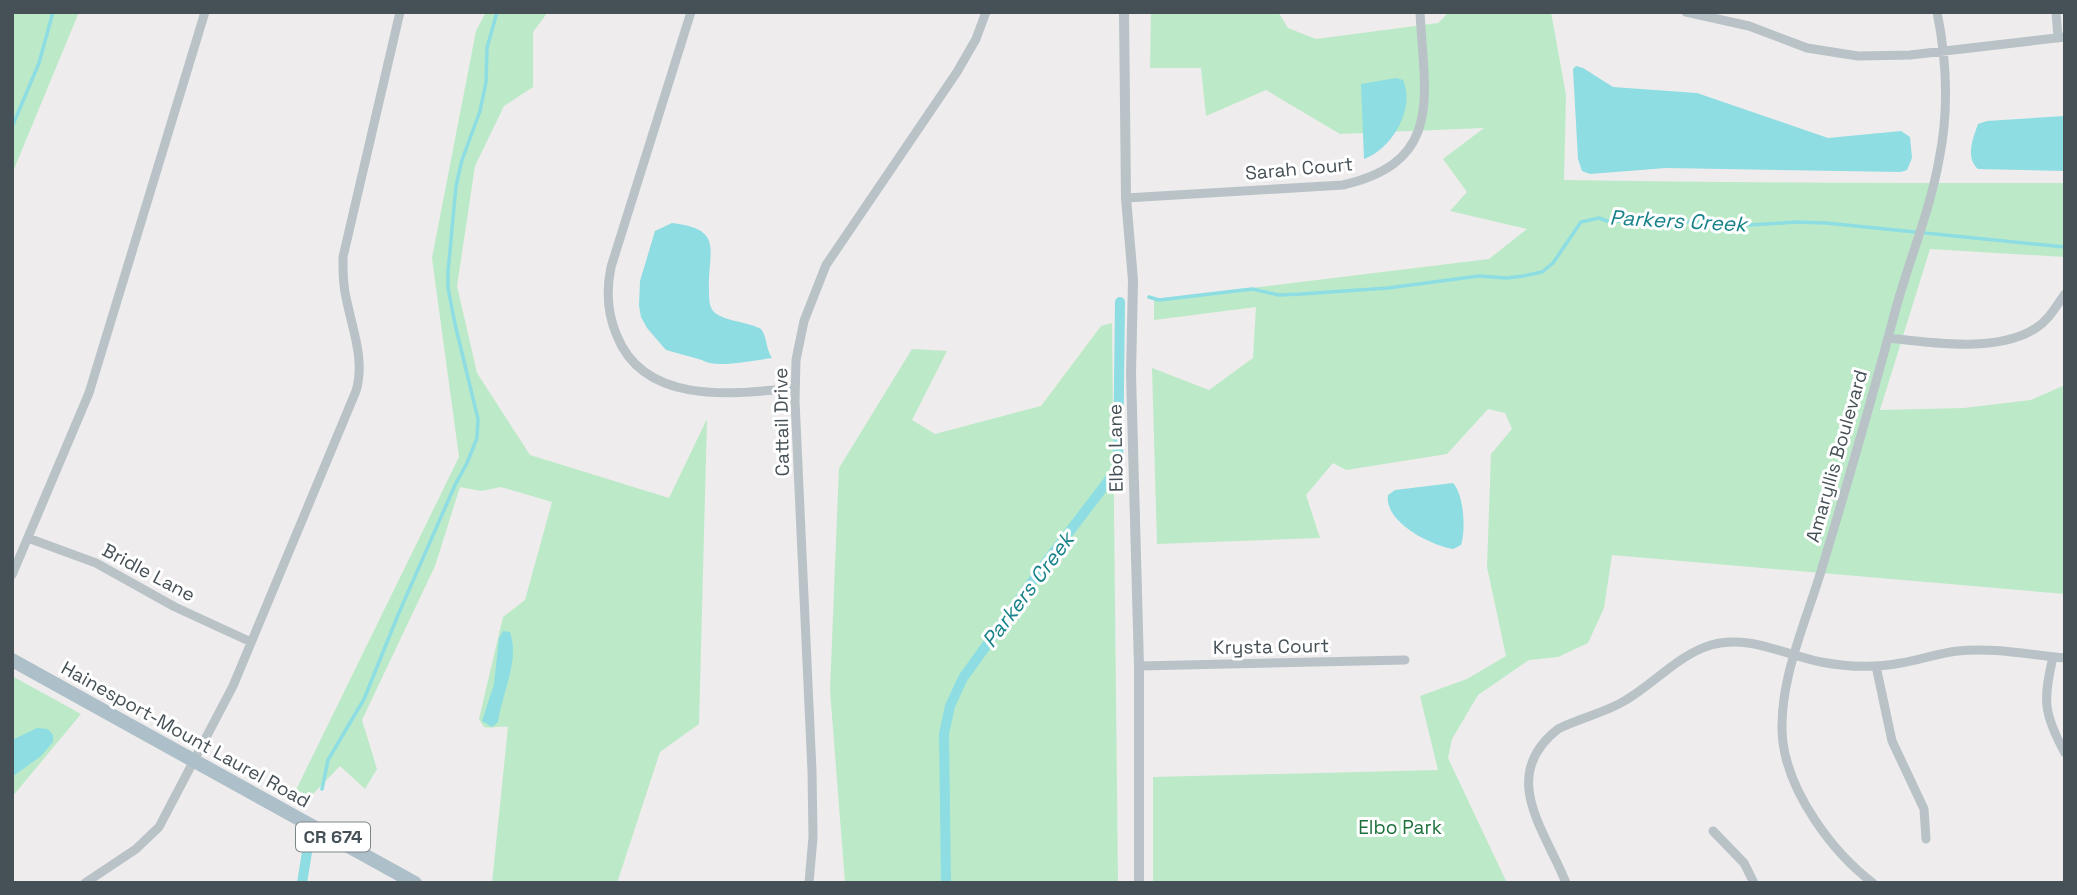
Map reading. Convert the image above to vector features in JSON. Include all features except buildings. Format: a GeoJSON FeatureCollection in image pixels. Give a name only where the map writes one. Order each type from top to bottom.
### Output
{"type":"FeatureCollection","features":[{"type":"Feature","properties":{"kind":"main road","name":"Hainesport-Mount Laurel Road"},"geometry":{"type":"LineString","coordinates":[[12,660],[415,883]]}},
{"type":"Feature","properties":{"kind":"street"},"geometry":{"type":"LineString","coordinates":[[12,575],[89,393],[205,12]]}},
{"type":"Feature","properties":{"kind":"street"},"geometry":{"type":"LineString","coordinates":[[85,883],[136,849],[159,827],[195,761],[233,686],[360,377],[360,363],[344,287],[343,257],[400,12]]}},
{"type":"Feature","properties":{"kind":"street"},"geometry":{"type":"LineString","coordinates":[[691,12],[611,267],[607,299],[612,321],[620,342],[636,366],[674,387],[715,392],[795,388]]}},
{"type":"Feature","properties":{"kind":"street","name":"Cattail Drive"},"geometry":{"type":"LineString","coordinates":[[809,883],[813,837],[812,771],[796,360],[804,321],[826,265],[957,72],[976,39],[986,12]]}},
{"type":"Feature","properties":{"kind":"street","name":"Elbo Lane"},"geometry":{"type":"LineString","coordinates":[[1124,12],[1126,198],[1133,280],[1131,374],[1139,666],[1139,883]]}},
{"type":"Feature","properties":{"kind":"street","name":"Sarah Court"},"geometry":{"type":"LineString","coordinates":[[1126,198],[1343,185],[1365,180],[1384,170],[1405,156],[1417,134],[1424,112],[1420,12]]}},
{"type":"Feature","properties":{"kind":"street"},"geometry":{"type":"LineString","coordinates":[[1686,12],[1724,16],[1831,53],[1884,57],[2061,38],[2056,12]]}},
{"type":"Feature","properties":{"kind":"street","name":"Amaryllis Boulevard"},"geometry":{"type":"LineString","coordinates":[[1873,883],[1831,840],[1804,802],[1791,775],[1783,744],[1782,713],[1795,655],[1939,161],[1945,107],[1943,51],[1937,12]]}},
{"type":"Feature","properties":{"kind":"street"},"geometry":{"type":"LineString","coordinates":[[1889,338],[1941,344],[2015,337],[2036,328],[2046,320],[2065,294]]}},
{"type":"Feature","properties":{"kind":"street","name":"Bridle Lane"},"geometry":{"type":"LineString","coordinates":[[28,538],[96,563],[175,607],[251,642]]}},
{"type":"Feature","properties":{"kind":"street"},"geometry":{"type":"LineString","coordinates":[[1566,883],[1533,811],[1528,777],[1534,755],[1549,736],[1567,724],[1626,700],[1680,660],[1711,645],[1749,643],[1831,664],[1876,666],[1960,651],[1986,650],[2065,658]]}},
{"type":"Feature","properties":{"kind":"street"},"geometry":{"type":"LineString","coordinates":[[2053,657],[2045,701],[2051,726],[2065,753]]}},
{"type":"Feature","properties":{"kind":"street","name":"Krysta Court"},"geometry":{"type":"LineString","coordinates":[[1139,666],[1405,660]]}},
{"type":"Feature","properties":{"kind":"street"},"geometry":{"type":"LineString","coordinates":[[1876,666],[1892,741],[1924,808],[1926,839]]}},
{"type":"Feature","properties":{"kind":"street"},"geometry":{"type":"LineString","coordinates":[[1713,831],[1744,863],[1754,883]]}},
{"type":"Feature","properties":{"kind":"green space"},"geometry":{"type":"Polygon","coordinates":[[[12,12],[79,12],[12,174],[12,12]]]}},
{"type":"Feature","properties":{"kind":"green space"},"geometry":{"type":"Polygon","coordinates":[[[486,12],[548,12],[533,32],[533,87],[504,106],[475,166],[457,286],[477,373],[530,455],[669,498],[707,419],[699,724],[660,752],[617,883],[492,883],[508,727],[484,727],[479,719],[503,617],[525,600],[552,502],[501,487],[481,491],[460,487],[435,566],[362,720],[377,769],[365,789],[340,766],[311,796],[296,790],[459,457],[432,258],[476,31],[486,12]]]}},
{"type":"Feature","properties":{"kind":"green space","name":"Elbo Park"},"geometry":{"type":"Polygon","coordinates":[[[1151,12],[1278,12],[1288,28],[1316,39],[1438,23],[1449,12],[1551,12],[1566,95],[1564,180],[2065,183],[2065,257],[1930,249],[1880,410],[1964,408],[2031,400],[2065,385],[2065,594],[1612,555],[1604,608],[1588,643],[1558,657],[1529,660],[1478,695],[1452,739],[1448,758],[1507,883],[1153,883],[1153,777],[1438,770],[1420,696],[1467,679],[1506,656],[1487,567],[1491,454],[1512,429],[1505,413],[1488,409],[1447,454],[1346,470],[1333,463],[1306,495],[1320,538],[1157,544],[1152,368],[1209,390],[1253,358],[1256,307],[1154,320],[1154,300],[1489,259],[1527,229],[1450,211],[1467,192],[1443,159],[1484,128],[1340,134],[1266,90],[1206,116],[1201,68],[1150,68],[1151,12]]]}},
{"type":"Feature","properties":{"kind":"green space"},"geometry":{"type":"Polygon","coordinates":[[[1112,323],[1118,883],[845,883],[830,690],[839,468],[912,349],[947,351],[912,420],[935,434],[1041,406],[1101,326],[1112,323]]]}},
{"type":"Feature","properties":{"kind":"green space"},"geometry":{"type":"Polygon","coordinates":[[[12,676],[81,714],[12,797],[12,676]]]}},
{"type":"Feature","properties":{"kind":"water"},"geometry":{"type":"Polygon","coordinates":[[[1576,66],[1613,87],[1697,93],[1828,138],[1901,131],[1910,137],[1912,158],[1907,170],[1901,172],[1666,168],[1590,174],[1582,171],[1578,159],[1573,69],[1576,66]]]}},
{"type":"Feature","properties":{"kind":"water"},"geometry":{"type":"Polygon","coordinates":[[[1396,78],[1403,80],[1406,91],[1406,103],[1399,127],[1383,147],[1364,159],[1361,84],[1396,78]]]}},
{"type":"Feature","properties":{"kind":"water"},"geometry":{"type":"Polygon","coordinates":[[[2065,116],[2065,171],[1978,169],[1974,164],[1971,148],[1978,124],[1987,121],[2065,116]]]}},
{"type":"Feature","properties":{"kind":"water"},"geometry":{"type":"Polygon","coordinates":[[[672,223],[689,226],[707,237],[711,254],[709,297],[712,310],[723,317],[761,329],[772,358],[736,363],[708,363],[666,350],[647,328],[639,306],[640,281],[655,231],[672,223]]]}},
{"type":"Feature","properties":{"kind":"water"},"geometry":{"type":"Polygon","coordinates":[[[1453,483],[1460,496],[1464,522],[1461,545],[1453,549],[1433,543],[1410,531],[1393,514],[1389,505],[1388,495],[1395,490],[1453,483]]]}},
{"type":"Feature","properties":{"kind":"water"},"geometry":{"type":"Polygon","coordinates":[[[503,631],[510,632],[513,643],[512,666],[498,722],[492,727],[482,721],[494,684],[499,638],[503,631]]]}},
{"type":"Feature","properties":{"kind":"water"},"geometry":{"type":"Polygon","coordinates":[[[37,728],[48,729],[53,735],[53,742],[41,756],[12,777],[12,740],[37,728]]]}},
{"type":"Feature","properties":{"kind":"waterway"},"geometry":{"type":"LineString","coordinates":[[12,127],[39,63],[53,12]]}},
{"type":"Feature","properties":{"kind":"waterway"},"geometry":{"type":"LineString","coordinates":[[322,789],[328,760],[364,699],[398,615],[477,438],[478,419],[455,324],[448,288],[448,272],[456,186],[462,160],[480,111],[486,82],[487,48],[497,12]]}},
{"type":"Feature","properties":{"kind":"waterway","name":"Parkers Creek"},"geometry":{"type":"LineString","coordinates":[[1149,297],[1159,300],[1252,289],[1279,295],[1301,294],[1388,288],[1479,276],[1523,276],[1542,272],[1553,263],[1581,222],[1599,218],[1607,221],[1701,222],[1734,226],[1826,223],[2065,247]]}},
{"type":"Feature","properties":{"kind":"waterway","name":"Parkers Creek"},"geometry":{"type":"LineString","coordinates":[[946,883],[944,734],[950,706],[963,678],[1118,468],[1120,302]]}},
{"type":"Feature","properties":{"kind":"waterway"},"geometry":{"type":"LineString","coordinates":[[302,883],[308,846]]}}]}
